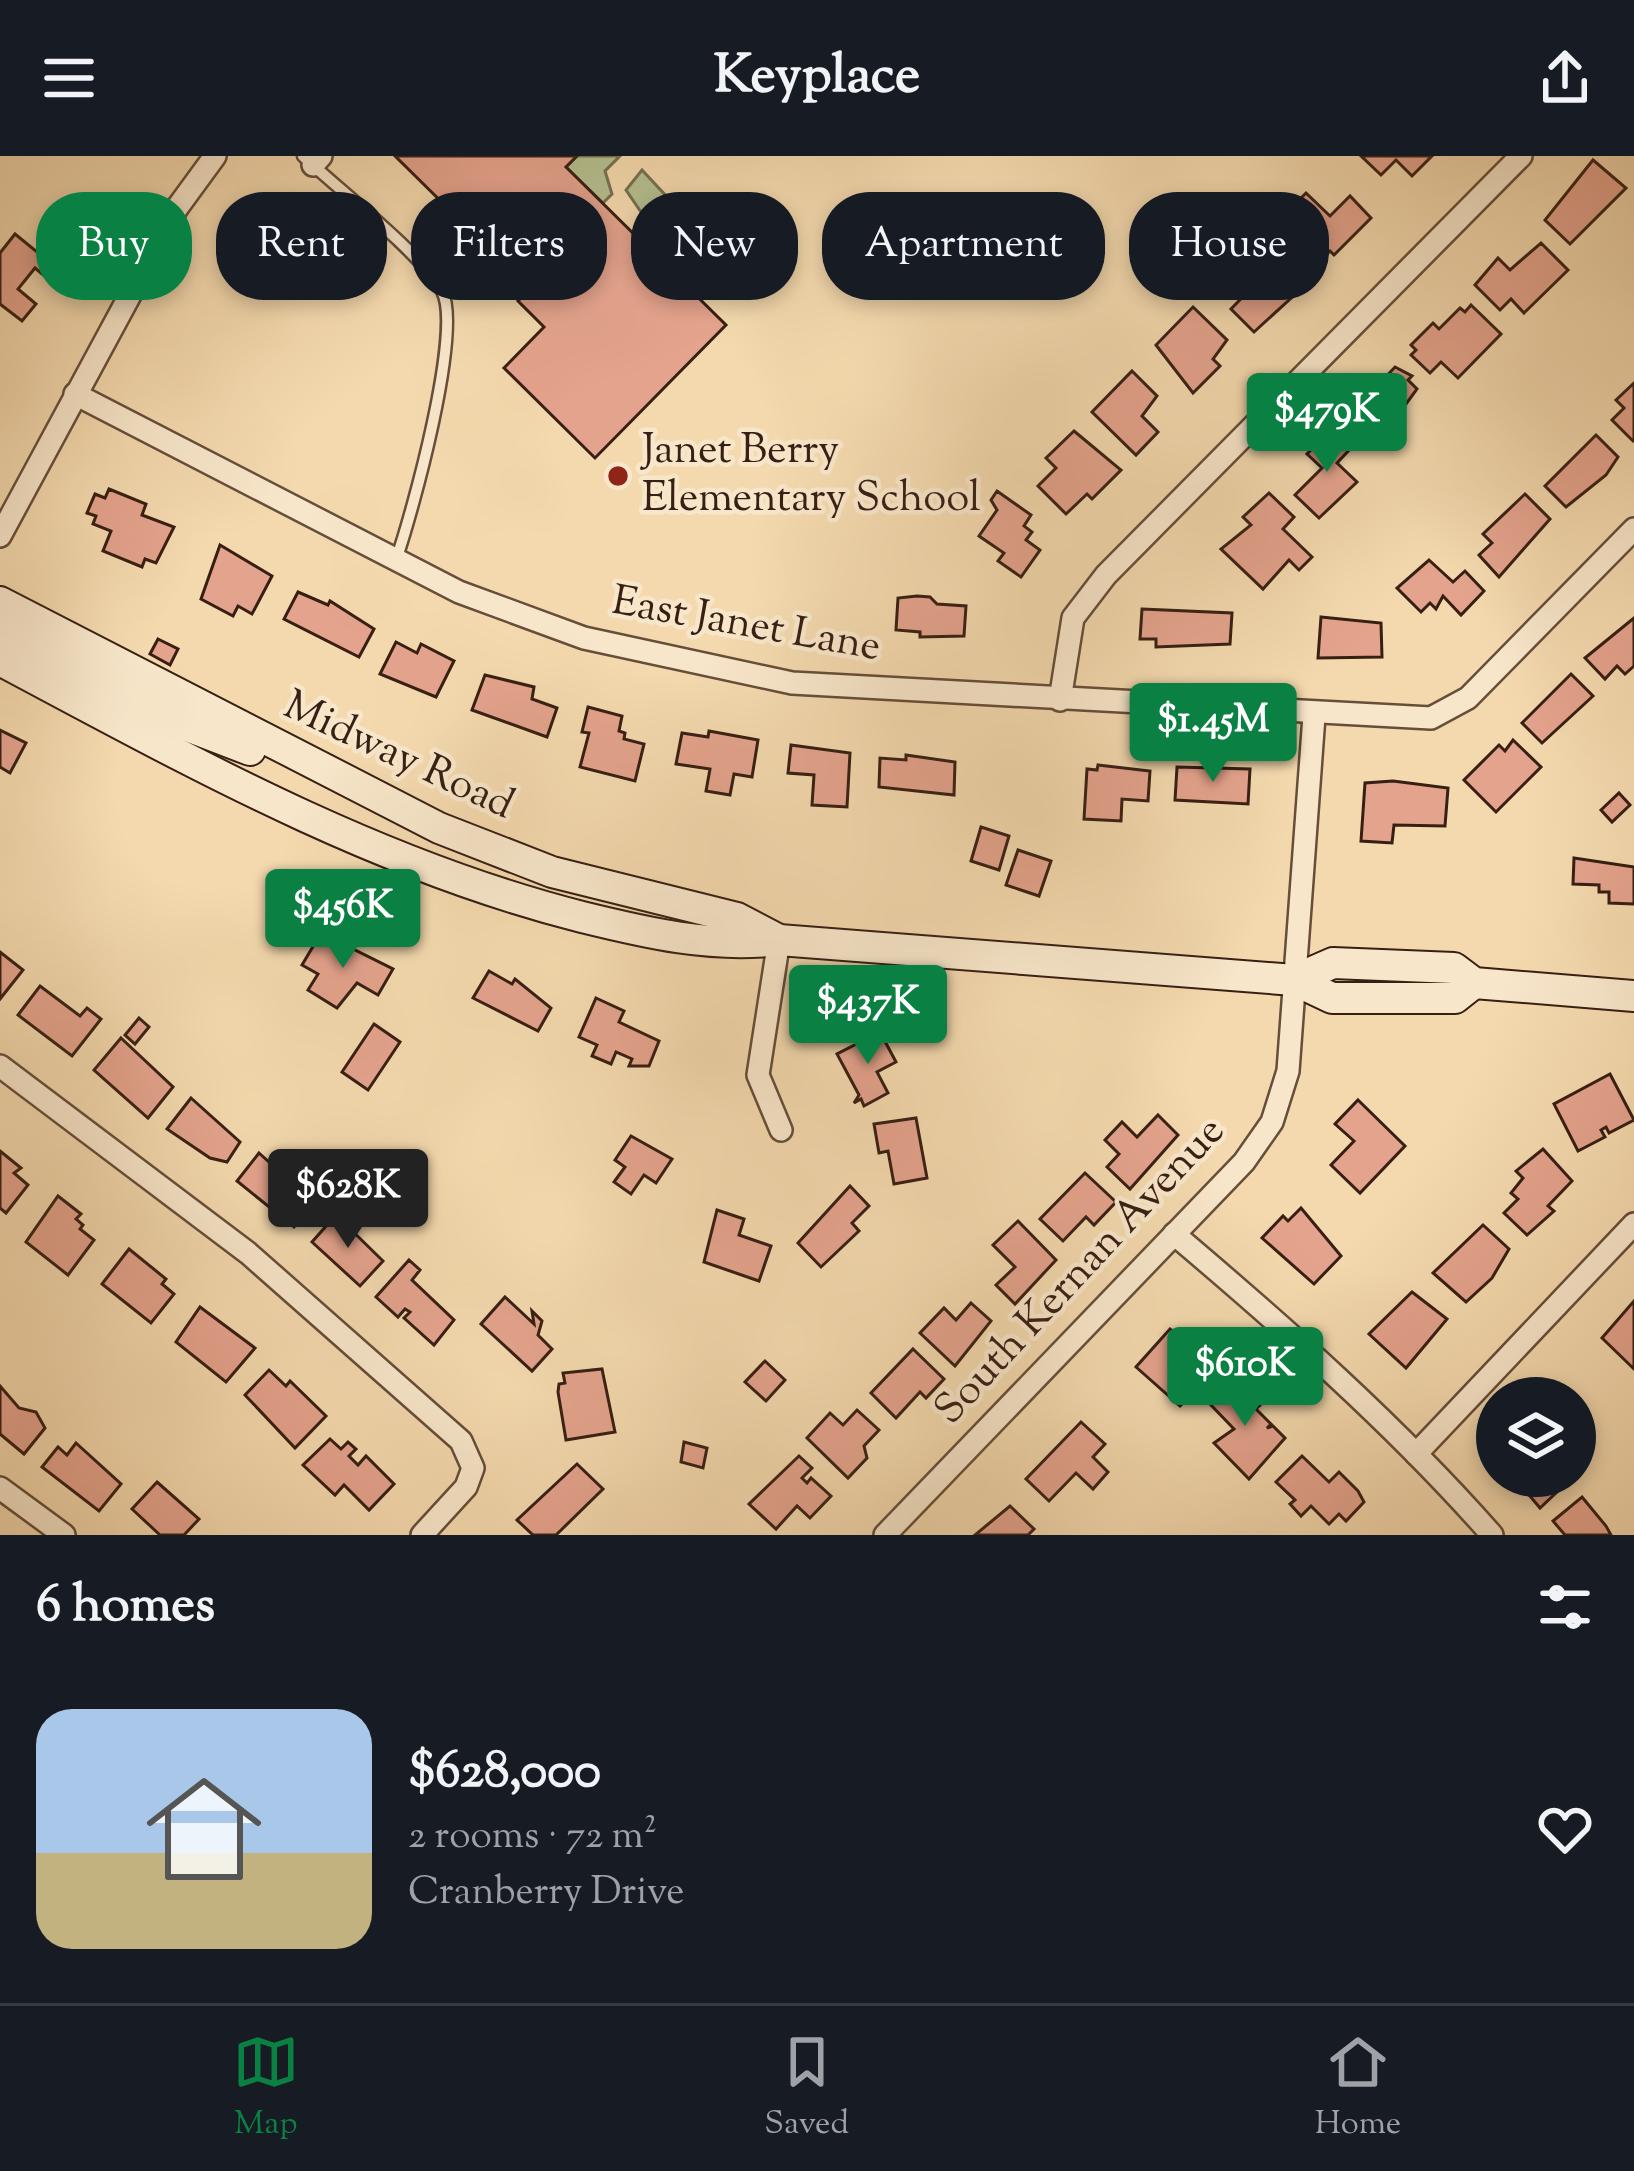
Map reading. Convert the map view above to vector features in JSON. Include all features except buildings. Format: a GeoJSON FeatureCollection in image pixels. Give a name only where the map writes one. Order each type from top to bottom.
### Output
{"type":"FeatureCollection","features":[{"type":"Feature","properties":{"kind":"main road","name":"Midway Road"},"geometry":{"type":"LineString","coordinates":[[0,602],[303,761],[452,833],[621,892],[737,918],[778,940]]}},
{"type":"Feature","properties":{"kind":"main road"},"geometry":{"type":"LineString","coordinates":[[0,633],[151,712],[238,748],[303,761]]}},
{"type":"Feature","properties":{"kind":"main road","name":"Midway Road"},"geometry":{"type":"LineString","coordinates":[[0,660],[291,812],[436,872],[548,908],[655,933],[727,946],[778,940],[1294,980],[1333,963],[1454,968],[1474,983],[1634,996]]}},
{"type":"Feature","properties":{"kind":"main road"},"geometry":{"type":"LineString","coordinates":[[436,872],[452,833]]}},
{"type":"Feature","properties":{"kind":"street"},"geometry":{"type":"LineString","coordinates":[[0,536],[177,208],[215,156]]}},
{"type":"Feature","properties":{"kind":"street"},"geometry":{"type":"LineString","coordinates":[[1060,700],[1066,640],[1094,589],[1521,156]]}},
{"type":"Feature","properties":{"kind":"street","name":"East Janet Lane"},"geometry":{"type":"LineString","coordinates":[[75,394],[396,560],[524,617],[659,658],[792,682],[1315,716]]}},
{"type":"Feature","properties":{"kind":"street"},"geometry":{"type":"LineString","coordinates":[[1315,716],[1403,720],[1448,712],[1468,698],[1634,529]]}},
{"type":"Feature","properties":{"kind":"street","name":"South Kernan Avenue"},"geometry":{"type":"LineString","coordinates":[[885,1535],[1244,1162],[1272,1121],[1288,1071],[1315,716]]}},
{"type":"Feature","properties":{"kind":"street"},"geometry":{"type":"LineString","coordinates":[[778,940],[758,1075],[762,1096],[782,1130]]}},
{"type":"Feature","properties":{"kind":"street"},"geometry":{"type":"LineString","coordinates":[[0,1066],[248,1253],[471,1456],[466,1487],[422,1535]]}},
{"type":"Feature","properties":{"kind":"street"},"geometry":{"type":"LineString","coordinates":[[1416,1454],[1634,1223]]}},
{"type":"Feature","properties":{"kind":"street"},"geometry":{"type":"LineString","coordinates":[[1174,1234],[1416,1454],[1492,1535]]}},
{"type":"Feature","properties":{"kind":"street"},"geometry":{"type":"LineString","coordinates":[[0,1488],[64,1535]]}},
{"type":"Feature","properties":{"kind":"lane"},"geometry":{"type":"LineString","coordinates":[[312,159],[430,276],[448,307],[445,352],[396,560]]}},
{"type":"Feature","properties":{"kind":"green space"},"geometry":{"type":"Polygon","coordinates":[[[577,156],[620,156],[605,171],[612,194],[607,199],[607,192],[592,192],[566,167],[577,156]]]}},
{"type":"Feature","properties":{"kind":"green space"},"geometry":{"type":"Polygon","coordinates":[[[642,170],[662,192],[631,192],[631,197],[626,190],[642,170]]]}},
{"type":"Feature","properties":{"kind":"place","name":"Janet Berry Elementary School"},"geometry":{"type":"Point","coordinates":[618,476]}}]}
